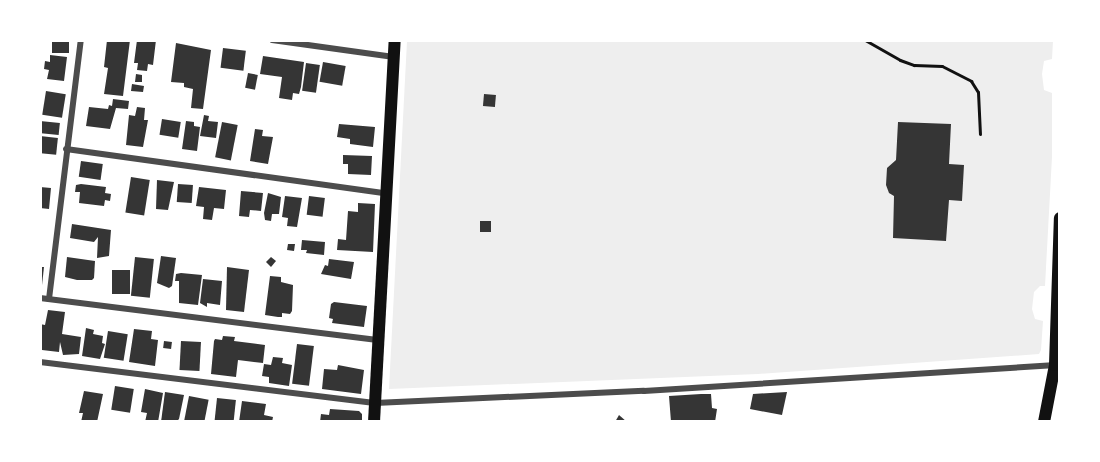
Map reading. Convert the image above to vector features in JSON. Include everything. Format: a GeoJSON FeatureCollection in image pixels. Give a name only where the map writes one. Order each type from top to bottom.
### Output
{"type":"FeatureCollection","features":[{"type":"Feature","properties":{"kind":"main road"},"geometry":{"type":"LineString","coordinates":[[374,422],[395,40]]}},
{"type":"Feature","properties":{"kind":"main road"},"geometry":{"type":"LineString","coordinates":[[1044,422],[1057,365],[1059,218]]}},
{"type":"Feature","properties":{"kind":"street"},"geometry":{"type":"LineString","coordinates":[[49,299],[81,40]]}},
{"type":"Feature","properties":{"kind":"street"},"geometry":{"type":"LineString","coordinates":[[272,40],[394,57]]}},
{"type":"Feature","properties":{"kind":"street"},"geometry":{"type":"LineString","coordinates":[[66,149],[385,193]]}},
{"type":"Feature","properties":{"kind":"street"},"geometry":{"type":"LineString","coordinates":[[40,298],[377,340]]}},
{"type":"Feature","properties":{"kind":"street"},"geometry":{"type":"LineString","coordinates":[[40,362],[375,403],[644,391],[1057,365]]}},
{"type":"Feature","properties":{"kind":"path"},"geometry":{"type":"LineString","coordinates":[[865,40],[900,60],[914,65],[942,66],[971,81],[978,92],[980,134]]}},
{"type":"Feature","properties":{"kind":"shaded area"},"geometry":{"type":"Polygon","coordinates":[[[407,41],[1053,41],[1052,59],[1044,61],[1042,74],[1044,90],[1052,93],[1052,157],[1045,286],[1040,286],[1034,292],[1032,309],[1035,319],[1043,321],[1041,350],[1039,354],[758,374],[389,389],[407,41]]]}},
{"type":"Feature","properties":{"kind":"building"},"geometry":{"type":"Polygon","coordinates":[[[52,40],[69,40],[69,53],[52,53],[52,40]]]}},
{"type":"Feature","properties":{"kind":"building"},"geometry":{"type":"Polygon","coordinates":[[[107,40],[130,40],[123,96],[104,94],[108,68],[104,67],[107,40]]]}},
{"type":"Feature","properties":{"kind":"building"},"geometry":{"type":"Polygon","coordinates":[[[137,40],[156,40],[153,65],[148,64],[147,71],[137,70],[138,63],[134,63],[137,40]]]}},
{"type":"Feature","properties":{"kind":"building"},"geometry":{"type":"Polygon","coordinates":[[[176,43],[211,50],[203,109],[191,108],[193,89],[184,87],[184,83],[171,82],[176,43]]]}},
{"type":"Feature","properties":{"kind":"building"},"geometry":{"type":"Polygon","coordinates":[[[223,48],[246,51],[243,71],[221,68],[223,48]]]}},
{"type":"Feature","properties":{"kind":"building"},"geometry":{"type":"Polygon","coordinates":[[[50,55],[67,57],[64,81],[47,79],[49,70],[44,69],[45,61],[50,62],[50,55]]]}},
{"type":"Feature","properties":{"kind":"building"},"geometry":{"type":"Polygon","coordinates":[[[263,56],[304,62],[299,94],[293,93],[292,100],[279,98],[282,77],[260,74],[263,56]]]}},
{"type":"Feature","properties":{"kind":"building"},"geometry":{"type":"Polygon","coordinates":[[[323,62],[346,66],[342,86],[320,82],[323,62]]]}},
{"type":"Feature","properties":{"kind":"building"},"geometry":{"type":"Polygon","coordinates":[[[306,63],[320,65],[316,93],[302,91],[306,63]]]}},
{"type":"Feature","properties":{"kind":"building"},"geometry":{"type":"Polygon","coordinates":[[[248,73],[258,75],[255,90],[245,88],[248,73]]]}},
{"type":"Feature","properties":{"kind":"building"},"geometry":{"type":"Polygon","coordinates":[[[136,74],[142,75],[142,82],[135,82],[136,74]]]}},
{"type":"Feature","properties":{"kind":"building"},"geometry":{"type":"Polygon","coordinates":[[[132,84],[144,86],[143,92],[131,91],[132,84]]]}},
{"type":"Feature","properties":{"kind":"building"},"geometry":{"type":"Polygon","coordinates":[[[46,91],[66,94],[62,118],[42,115],[46,91]]]}},
{"type":"Feature","properties":{"kind":"building"},"geometry":{"type":"Polygon","coordinates":[[[484,94],[496,95],[495,107],[483,106],[484,94]]]}},
{"type":"Feature","properties":{"kind":"building"},"geometry":{"type":"Polygon","coordinates":[[[113,99],[129,101],[128,109],[116,108],[110,129],[86,126],[89,107],[108,109],[109,105],[112,106],[113,99]]]}},
{"type":"Feature","properties":{"kind":"building"},"geometry":{"type":"Polygon","coordinates":[[[137,107],[145,108],[144,120],[148,120],[143,147],[126,145],[129,115],[135,116],[137,107]]]}},
{"type":"Feature","properties":{"kind":"building"},"geometry":{"type":"Polygon","coordinates":[[[204,115],[209,116],[208,121],[218,122],[216,138],[200,136],[204,115]]]}},
{"type":"Feature","properties":{"kind":"building"},"geometry":{"type":"Polygon","coordinates":[[[162,119],[181,122],[178,138],[159,135],[162,119]]]}},
{"type":"Feature","properties":{"kind":"building"},"geometry":{"type":"Polygon","coordinates":[[[40,121],[60,123],[59,135],[40,133],[40,121]]]}},
{"type":"Feature","properties":{"kind":"building"},"geometry":{"type":"Polygon","coordinates":[[[186,121],[194,122],[194,126],[200,127],[197,151],[182,149],[186,121]]]}},
{"type":"Feature","properties":{"kind":"building"},"geometry":{"type":"Polygon","coordinates":[[[222,122],[238,125],[231,160],[215,157],[222,122]]]}},
{"type":"Feature","properties":{"kind":"building"},"geometry":{"type":"Polygon","coordinates":[[[898,122],[951,124],[949,164],[964,165],[962,201],[949,200],[946,241],[893,238],[894,196],[889,193],[886,185],[887,168],[896,160],[898,122]]]}},
{"type":"Feature","properties":{"kind":"building"},"geometry":{"type":"Polygon","coordinates":[[[339,124],[375,127],[373,147],[350,144],[350,139],[337,137],[339,124]]]}},
{"type":"Feature","properties":{"kind":"building"},"geometry":{"type":"Polygon","coordinates":[[[255,129],[263,130],[262,136],[273,137],[268,164],[250,161],[255,129]]]}},
{"type":"Feature","properties":{"kind":"building"},"geometry":{"type":"Polygon","coordinates":[[[40,136],[58,138],[56,155],[40,153],[40,136]]]}},
{"type":"Feature","properties":{"kind":"building"},"geometry":{"type":"Polygon","coordinates":[[[343,155],[372,156],[371,175],[348,174],[348,164],[343,164],[343,155]]]}},
{"type":"Feature","properties":{"kind":"building"},"geometry":{"type":"Polygon","coordinates":[[[81,161],[103,164],[101,180],[79,177],[81,161]]]}},
{"type":"Feature","properties":{"kind":"building"},"geometry":{"type":"Polygon","coordinates":[[[131,177],[150,180],[144,216],[125,213],[131,177]]]}},
{"type":"Feature","properties":{"kind":"building"},"geometry":{"type":"Polygon","coordinates":[[[157,180],[174,182],[168,210],[156,209],[157,180]]]}},
{"type":"Feature","properties":{"kind":"building"},"geometry":{"type":"Polygon","coordinates":[[[178,184],[193,185],[192,203],[177,202],[178,184]]]}},
{"type":"Feature","properties":{"kind":"building"},"geometry":{"type":"Polygon","coordinates":[[[76,185],[106,187],[105,193],[111,194],[110,201],[105,200],[104,206],[79,203],[80,192],[75,192],[76,185]]]}},
{"type":"Feature","properties":{"kind":"building"},"geometry":{"type":"Polygon","coordinates":[[[40,187],[51,188],[49,209],[40,208],[40,187]]]}},
{"type":"Feature","properties":{"kind":"building"},"geometry":{"type":"Polygon","coordinates":[[[199,187],[226,190],[224,209],[214,208],[212,220],[203,219],[204,207],[196,206],[199,187]]]}},
{"type":"Feature","properties":{"kind":"building"},"geometry":{"type":"Polygon","coordinates":[[[241,191],[263,193],[261,211],[250,210],[249,217],[239,216],[241,191]]]}},
{"type":"Feature","properties":{"kind":"building"},"geometry":{"type":"Polygon","coordinates":[[[268,193],[281,197],[279,214],[272,214],[271,221],[265,220],[264,213],[268,193]]]}},
{"type":"Feature","properties":{"kind":"building"},"geometry":{"type":"Polygon","coordinates":[[[285,196],[302,198],[297,227],[287,226],[288,218],[282,217],[285,196]]]}},
{"type":"Feature","properties":{"kind":"building"},"geometry":{"type":"Polygon","coordinates":[[[309,196],[325,198],[323,217],[307,215],[309,196]]]}},
{"type":"Feature","properties":{"kind":"building"},"geometry":{"type":"Polygon","coordinates":[[[358,203],[375,204],[373,252],[337,250],[338,239],[346,240],[348,211],[358,212],[358,203]]]}},
{"type":"Feature","properties":{"kind":"building"},"geometry":{"type":"Polygon","coordinates":[[[480,221],[491,221],[491,232],[480,232],[480,221]]]}},
{"type":"Feature","properties":{"kind":"building"},"geometry":{"type":"Polygon","coordinates":[[[72,224],[111,230],[109,256],[97,258],[98,237],[94,242],[70,238],[72,224]]]}},
{"type":"Feature","properties":{"kind":"building"},"geometry":{"type":"Polygon","coordinates":[[[302,240],[325,242],[324,255],[306,253],[307,250],[301,250],[302,240]]]}},
{"type":"Feature","properties":{"kind":"building"},"geometry":{"type":"Polygon","coordinates":[[[288,244],[295,244],[294,251],[287,250],[288,244]]]}},
{"type":"Feature","properties":{"kind":"building"},"geometry":{"type":"Polygon","coordinates":[[[161,256],[176,258],[172,286],[169,288],[157,283],[161,256]]]}},
{"type":"Feature","properties":{"kind":"building"},"geometry":{"type":"Polygon","coordinates":[[[67,257],[95,261],[94,278],[77,280],[65,277],[67,257]]]}},
{"type":"Feature","properties":{"kind":"building"},"geometry":{"type":"Polygon","coordinates":[[[135,257],[154,259],[150,298],[131,296],[135,257]]]}},
{"type":"Feature","properties":{"kind":"building"},"geometry":{"type":"Polygon","coordinates":[[[271,257],[276,261],[271,267],[266,262],[271,257]]]}},
{"type":"Feature","properties":{"kind":"building"},"geometry":{"type":"Polygon","coordinates":[[[329,259],[354,262],[351,279],[321,274],[325,265],[328,266],[329,259]]]}},
{"type":"Feature","properties":{"kind":"building"},"geometry":{"type":"Polygon","coordinates":[[[40,267],[44,267],[42,285],[40,285],[40,267]]]}},
{"type":"Feature","properties":{"kind":"building"},"geometry":{"type":"Polygon","coordinates":[[[227,267],[249,270],[244,312],[226,310],[227,267]]]}},
{"type":"Feature","properties":{"kind":"building"},"geometry":{"type":"Polygon","coordinates":[[[112,270],[130,270],[130,294],[112,294],[112,270]]]}},
{"type":"Feature","properties":{"kind":"building"},"geometry":{"type":"Polygon","coordinates":[[[176,274],[202,275],[198,305],[179,303],[179,281],[175,281],[176,274]]]}},
{"type":"Feature","properties":{"kind":"building"},"geometry":{"type":"Polygon","coordinates":[[[270,276],[281,277],[281,282],[293,285],[290,314],[282,313],[282,317],[265,315],[270,276]]]}},
{"type":"Feature","properties":{"kind":"building"},"geometry":{"type":"Polygon","coordinates":[[[203,279],[222,281],[220,305],[207,303],[207,307],[200,303],[203,279]]]}},
{"type":"Feature","properties":{"kind":"building"},"geometry":{"type":"Polygon","coordinates":[[[334,302],[367,306],[364,327],[332,323],[333,319],[329,318],[331,304],[334,302]]]}},
{"type":"Feature","properties":{"kind":"building"},"geometry":{"type":"Polygon","coordinates":[[[48,310],[65,312],[62,334],[81,337],[79,354],[63,355],[60,342],[59,352],[42,350],[40,324],[45,325],[48,310]]]}},
{"type":"Feature","properties":{"kind":"building"},"geometry":{"type":"Polygon","coordinates":[[[86,328],[94,330],[93,334],[103,336],[102,343],[105,344],[100,359],[82,356],[86,328]]]}},
{"type":"Feature","properties":{"kind":"building"},"geometry":{"type":"Polygon","coordinates":[[[134,329],[152,331],[151,339],[158,340],[155,366],[129,362],[134,329]]]}},
{"type":"Feature","properties":{"kind":"building"},"geometry":{"type":"Polygon","coordinates":[[[108,331],[128,334],[124,361],[104,358],[108,331]]]}},
{"type":"Feature","properties":{"kind":"building"},"geometry":{"type":"Polygon","coordinates":[[[223,336],[235,337],[234,341],[265,345],[263,363],[238,360],[236,377],[211,374],[214,341],[215,339],[222,340],[223,336]]]}},
{"type":"Feature","properties":{"kind":"building"},"geometry":{"type":"Polygon","coordinates":[[[164,341],[172,342],[171,349],[163,348],[164,341]]]}},
{"type":"Feature","properties":{"kind":"building"},"geometry":{"type":"Polygon","coordinates":[[[181,341],[201,342],[199,371],[179,370],[181,341]]]}},
{"type":"Feature","properties":{"kind":"building"},"geometry":{"type":"Polygon","coordinates":[[[297,344],[314,346],[309,386],[292,384],[297,344]]]}},
{"type":"Feature","properties":{"kind":"building"},"geometry":{"type":"Polygon","coordinates":[[[273,357],[283,358],[282,363],[292,365],[289,386],[269,383],[269,377],[262,376],[264,364],[271,365],[273,357]]]}},
{"type":"Feature","properties":{"kind":"building"},"geometry":{"type":"Polygon","coordinates":[[[338,365],[364,370],[361,394],[322,389],[324,369],[337,370],[338,365]]]}},
{"type":"Feature","properties":{"kind":"building"},"geometry":{"type":"Polygon","coordinates":[[[115,386],[134,389],[130,413],[111,410],[115,386]]]}},
{"type":"Feature","properties":{"kind":"building"},"geometry":{"type":"Polygon","coordinates":[[[145,389],[163,393],[158,422],[145,422],[147,413],[141,412],[145,389]]]}},
{"type":"Feature","properties":{"kind":"building"},"geometry":{"type":"Polygon","coordinates":[[[84,391],[103,394],[97,422],[81,422],[83,413],[79,413],[84,391]]]}},
{"type":"Feature","properties":{"kind":"building"},"geometry":{"type":"Polygon","coordinates":[[[165,392],[184,395],[179,419],[176,422],[161,422],[165,392]]]}},
{"type":"Feature","properties":{"kind":"building"},"geometry":{"type":"Polygon","coordinates":[[[787,392],[782,415],[750,409],[753,394],[787,392]]]}},
{"type":"Feature","properties":{"kind":"building"},"geometry":{"type":"Polygon","coordinates":[[[711,394],[712,408],[717,409],[715,422],[671,422],[669,396],[711,394]]]}},
{"type":"Feature","properties":{"kind":"building"},"geometry":{"type":"Polygon","coordinates":[[[189,396],[209,400],[204,422],[184,421],[189,396]]]}},
{"type":"Feature","properties":{"kind":"building"},"geometry":{"type":"Polygon","coordinates":[[[217,398],[236,400],[234,422],[214,422],[217,398]]]}},
{"type":"Feature","properties":{"kind":"building"},"geometry":{"type":"Polygon","coordinates":[[[242,401],[266,404],[264,415],[273,417],[272,422],[239,422],[242,401]]]}},
{"type":"Feature","properties":{"kind":"building"},"geometry":{"type":"Polygon","coordinates":[[[330,409],[359,411],[362,414],[362,422],[320,422],[321,414],[329,415],[330,409]]]}},
{"type":"Feature","properties":{"kind":"building"},"geometry":{"type":"Polygon","coordinates":[[[619,415],[627,422],[615,422],[619,415]]]}}]}
